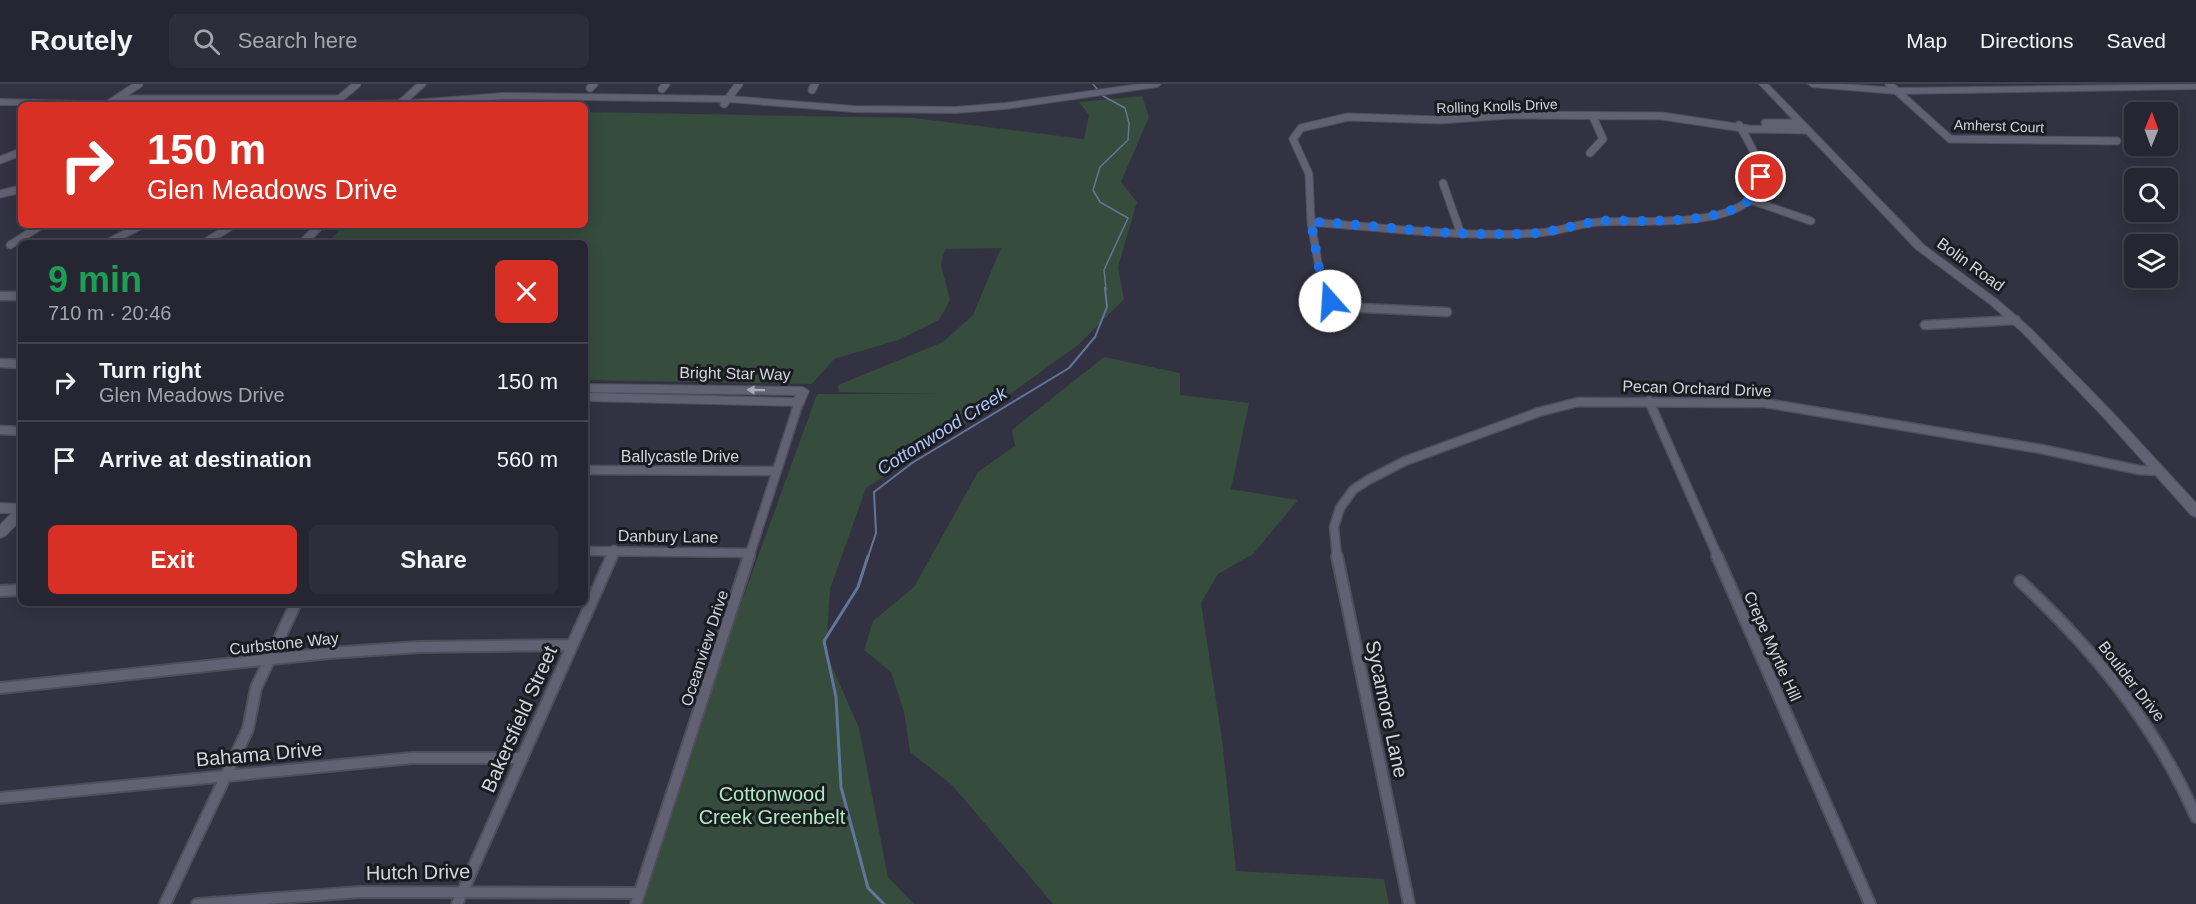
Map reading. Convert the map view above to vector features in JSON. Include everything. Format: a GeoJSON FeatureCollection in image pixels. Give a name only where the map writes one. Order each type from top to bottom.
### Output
{"type":"FeatureCollection","features":[{"type":"Feature","properties":{"kind":"main road"},"geometry":{"type":"LineString","coordinates":[[476,102],[727,101],[854,109],[967,109],[1157,84]]}},
{"type":"Feature","properties":{"kind":"main road","name":"Bolin Road"},"geometry":{"type":"LineString","coordinates":[[1763,84],[1920,248],[2016,321],[2089,394],[2196,512]]}},
{"type":"Feature","properties":{"kind":"main road"},"geometry":{"type":"LineString","coordinates":[[1812,84],[1893,88],[2194,85]]}},
{"type":"Feature","properties":{"kind":"main road"},"geometry":{"type":"LineString","coordinates":[[1828,84],[1893,88],[2172,84]]}},
{"type":"Feature","properties":{"kind":"main road"},"geometry":{"type":"LineString","coordinates":[[476,102],[487,89]]}},
{"type":"Feature","properties":{"kind":"main road"},"geometry":{"type":"LineString","coordinates":[[0,102],[18,102]]}},
{"type":"Feature","properties":{"kind":"main road"},"geometry":{"type":"LineString","coordinates":[[0,108],[18,109]]}},
{"type":"Feature","properties":{"kind":"main road"},"geometry":{"type":"LineString","coordinates":[[305,240],[318,228]]}},
{"type":"Feature","properties":{"kind":"main road"},"geometry":{"type":"LineString","coordinates":[[316,240],[328,228]]}},
{"type":"Feature","properties":{"kind":"main road","name":"Bright Star Way"},"geometry":{"type":"LineString","coordinates":[[588,388],[803,391],[799,402],[588,397]]}},
{"type":"Feature","properties":{"kind":"main road"},"geometry":{"type":"LineString","coordinates":[[0,508],[18,510]]}},
{"type":"Feature","properties":{"kind":"main road"},"geometry":{"type":"LineString","coordinates":[[0,533],[18,513]]}},
{"type":"Feature","properties":{"kind":"street"},"geometry":{"type":"LineString","coordinates":[[119,102],[139,84]]}},
{"type":"Feature","properties":{"kind":"street"},"geometry":{"type":"LineString","coordinates":[[336,102],[357,84]]}},
{"type":"Feature","properties":{"kind":"street"},"geometry":{"type":"LineString","coordinates":[[402,102],[422,84]]}},
{"type":"Feature","properties":{"kind":"street"},"geometry":{"type":"LineString","coordinates":[[727,101],[739,84]]}},
{"type":"Feature","properties":{"kind":"street","name":"Amherst Court"},"geometry":{"type":"LineString","coordinates":[[1893,88],[1950,139],[2117,141]]}},
{"type":"Feature","properties":{"kind":"street","name":"Rolling Knolls Drive"},"geometry":{"type":"LineString","coordinates":[[1311,222],[1309,174],[1294,137],[1301,128],[1337,117],[1432,120],[1509,115],[1662,116],[1784,130],[1802,126]]}},
{"type":"Feature","properties":{"kind":"street"},"geometry":{"type":"LineString","coordinates":[[1590,153],[1604,139],[1593,117]]}},
{"type":"Feature","properties":{"kind":"street"},"geometry":{"type":"LineString","coordinates":[[1779,123],[1784,130]]}},
{"type":"Feature","properties":{"kind":"street","name":"Rolling Knolls Drive"},"geometry":{"type":"LineString","coordinates":[[1739,125],[1779,123],[1802,126]]}},
{"type":"Feature","properties":{"kind":"street"},"geometry":{"type":"LineString","coordinates":[[1447,312],[1356,309],[1333,304],[1319,268],[1311,222],[1461,234],[1539,233],[1598,222],[1685,221],[1725,212],[1750,200],[1761,184],[1761,172],[1739,125]]}},
{"type":"Feature","properties":{"kind":"street"},"geometry":{"type":"LineString","coordinates":[[0,160],[18,153]]}},
{"type":"Feature","properties":{"kind":"street"},"geometry":{"type":"LineString","coordinates":[[1443,183],[1461,234]]}},
{"type":"Feature","properties":{"kind":"street"},"geometry":{"type":"LineString","coordinates":[[0,194],[18,190]]}},
{"type":"Feature","properties":{"kind":"street"},"geometry":{"type":"LineString","coordinates":[[1750,200],[1811,221]]}},
{"type":"Feature","properties":{"kind":"street"},"geometry":{"type":"LineString","coordinates":[[18,246],[10,245],[37,228]]}},
{"type":"Feature","properties":{"kind":"street"},"geometry":{"type":"LineString","coordinates":[[113,240],[136,228]]}},
{"type":"Feature","properties":{"kind":"street"},"geometry":{"type":"LineString","coordinates":[[209,240],[228,228]]}},
{"type":"Feature","properties":{"kind":"street"},"geometry":{"type":"LineString","coordinates":[[0,296],[18,297]]}},
{"type":"Feature","properties":{"kind":"street"},"geometry":{"type":"LineString","coordinates":[[1925,325],[2016,321]]}},
{"type":"Feature","properties":{"kind":"street"},"geometry":{"type":"LineString","coordinates":[[0,363],[18,364]]}},
{"type":"Feature","properties":{"kind":"street","name":"Pecan Orchard Drive"},"geometry":{"type":"LineString","coordinates":[[1335,520],[1343,501],[1353,490],[1406,461],[1553,407],[1589,401],[1649,400],[1775,404],[2042,449],[2139,470],[2159,471]]}},
{"type":"Feature","properties":{"kind":"street","name":"Crepe Myrtle Hill"},"geometry":{"type":"LineString","coordinates":[[1649,400],[1870,904]]}},
{"type":"Feature","properties":{"kind":"street","name":"Oceanview Drive"},"geometry":{"type":"LineString","coordinates":[[638,899],[799,402]]}},
{"type":"Feature","properties":{"kind":"street"},"geometry":{"type":"LineString","coordinates":[[0,430],[18,431]]}},
{"type":"Feature","properties":{"kind":"street","name":"Ballycastle Drive"},"geometry":{"type":"LineString","coordinates":[[588,470],[776,471]]}},
{"type":"Feature","properties":{"kind":"street","name":"Sycamore Lane"},"geometry":{"type":"LineString","coordinates":[[1335,520],[1338,562],[1409,904]]}},
{"type":"Feature","properties":{"kind":"street","name":"Bakersfield Street"},"geometry":{"type":"LineString","coordinates":[[457,904],[614,550]]}},
{"type":"Feature","properties":{"kind":"street","name":"Danbury Lane"},"geometry":{"type":"LineString","coordinates":[[588,551],[751,553]]}},
{"type":"Feature","properties":{"kind":"street","name":"Boulder Drive"},"geometry":{"type":"LineString","coordinates":[[2020,581],[2076,636],[2124,690],[2179,776],[2196,817]]}},
{"type":"Feature","properties":{"kind":"street"},"geometry":{"type":"LineString","coordinates":[[0,591],[18,590]]}},
{"type":"Feature","properties":{"kind":"street"},"geometry":{"type":"LineString","coordinates":[[165,904],[248,729],[256,688],[294,606]]}},
{"type":"Feature","properties":{"kind":"street","name":"Curbstone Way"},"geometry":{"type":"LineString","coordinates":[[0,688],[268,659],[419,647],[572,645]]}},
{"type":"Feature","properties":{"kind":"street","name":"Bahama Drive"},"geometry":{"type":"LineString","coordinates":[[0,798],[226,774],[412,759],[521,758]]}},
{"type":"Feature","properties":{"kind":"street","name":"Hutch Drive"},"geometry":{"type":"LineString","coordinates":[[197,904],[361,892],[463,890],[638,899]]}},
{"type":"Feature","properties":{"kind":"green space","name":"Cottonwood Creek Greenbelt"},"geometry":{"type":"Polygon","coordinates":[[[1142,96],[1149,117],[1121,182],[1137,202],[1118,267],[1124,299],[1078,345],[1010,394],[866,488],[830,589],[826,653],[859,728],[888,877],[914,904],[632,904],[817,394],[938,394],[839,392],[838,385],[943,342],[973,315],[1001,248],[945,249],[941,265],[950,300],[939,320],[898,340],[834,359],[812,384],[588,380],[588,240],[330,240],[342,228],[588,228],[588,112],[914,118],[1084,139],[1089,115],[1079,102],[1142,96]]]}},
{"type":"Feature","properties":{"kind":"green space"},"geometry":{"type":"Polygon","coordinates":[[[1104,357],[1180,373],[1180,395],[1249,403],[1231,489],[1298,500],[1253,554],[1218,574],[1201,603],[1222,739],[1236,871],[1384,879],[1389,904],[1053,904],[953,786],[910,752],[904,712],[891,672],[864,650],[873,621],[914,587],[978,472],[1015,446],[1012,430],[1104,357]]]}},
{"type":"Feature","properties":{"kind":"waterway","name":"Cottonwood Creek"},"geometry":{"type":"LineString","coordinates":[[1093,84],[1103,96],[1125,108],[1129,123],[1128,140],[1100,167],[1093,190],[1100,202],[1128,218],[1104,270],[1106,290]]}},
{"type":"Feature","properties":{"kind":"waterway","name":"Cottonwood Creek"},"geometry":{"type":"LineString","coordinates":[[868,557],[876,533],[874,492],[912,463],[1069,368],[1095,337],[1107,307],[1105,288]]}},
{"type":"Feature","properties":{"kind":"waterway","name":"Cottonwood Creek"},"geometry":{"type":"LineString","coordinates":[[868,556],[858,587],[824,641],[836,697],[841,787],[868,888],[884,904]]}},
{"type":"Feature","properties":{"kind":"route"},"geometry":{"type":"LineString","coordinates":[[1330,301],[1319,268],[1311,222],[1461,234],[1498,234],[1539,233],[1598,222],[1656,219],[1685,221],[1725,212],[1744,204],[1759,188],[1761,177]]}}]}
